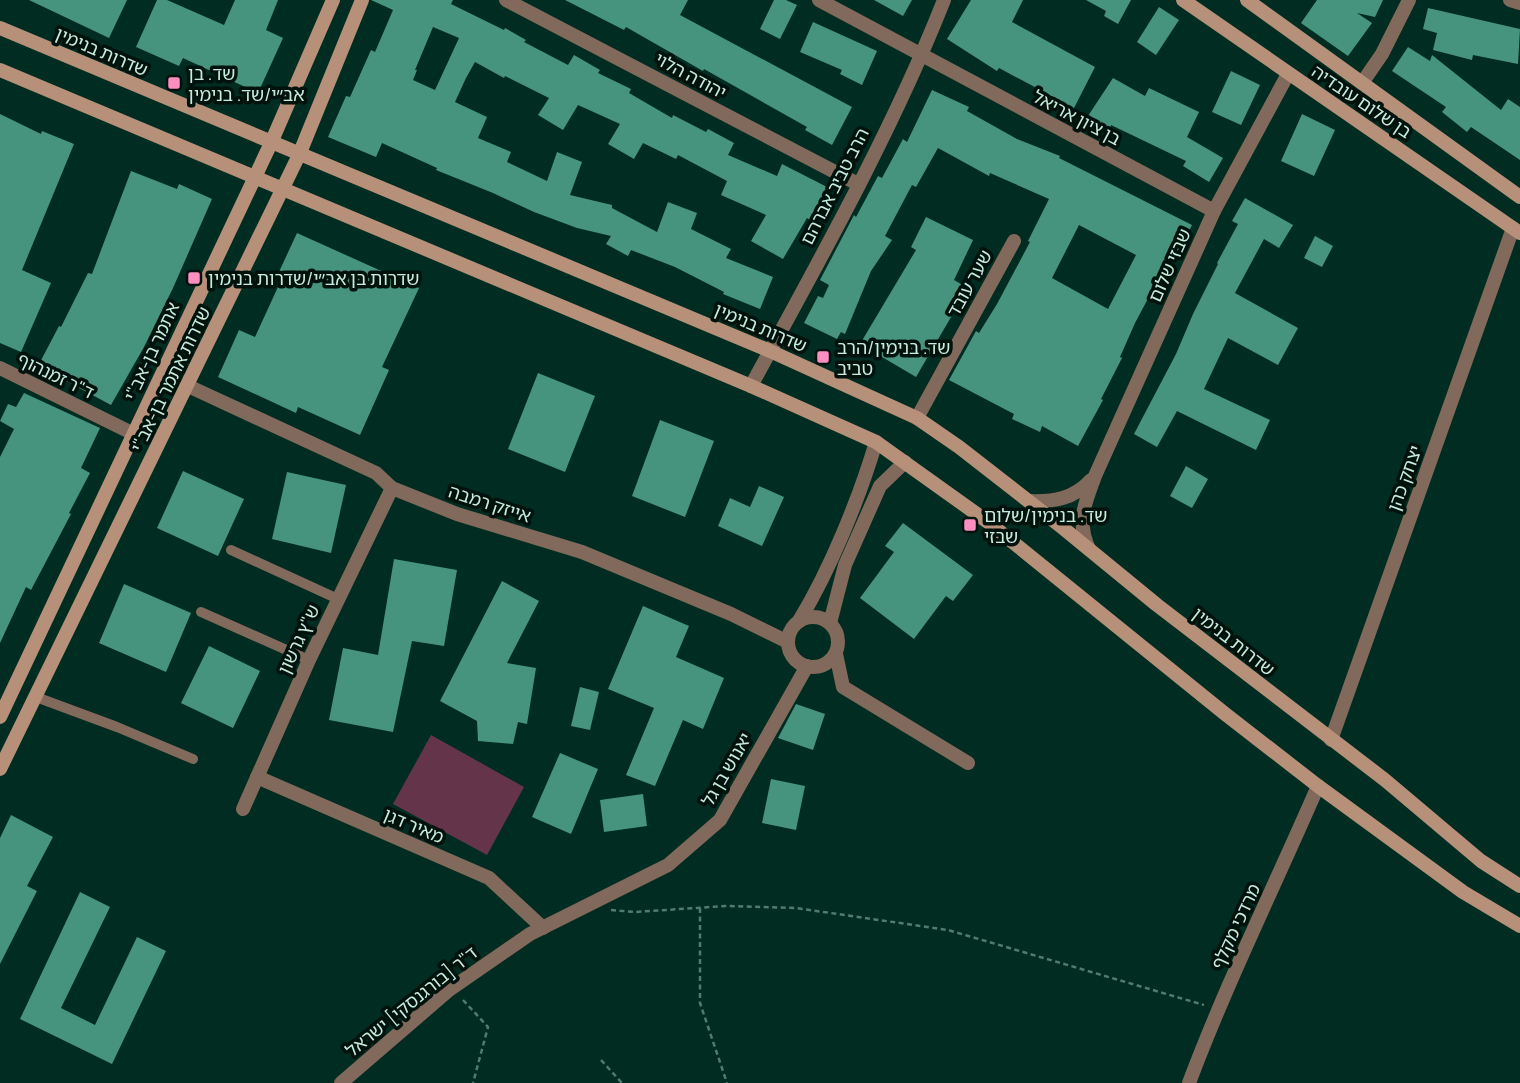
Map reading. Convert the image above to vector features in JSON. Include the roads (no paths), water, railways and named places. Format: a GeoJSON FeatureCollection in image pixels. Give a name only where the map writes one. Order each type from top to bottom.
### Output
{"type":"FeatureCollection","features":[{"type":"Feature","properties":{"kind":"main road","name":"אתמר בן-אב\"י"},"geometry":{"type":"LineString","coordinates":[[0,717],[271,143],[334,0]]}},
{"type":"Feature","properties":{"kind":"main road","name":"שדרות אתמר בן-אב\"י"},"geometry":{"type":"LineString","coordinates":[[0,769],[299,155],[362,0]]}},
{"type":"Feature","properties":{"kind":"main road","name":"בן שלום עובדיה"},"geometry":{"type":"LineString","coordinates":[[1183,0],[1517,231]]}},
{"type":"Feature","properties":{"kind":"main road","name":"בן שלום עובדיה"},"geometry":{"type":"LineString","coordinates":[[1247,0],[1520,197]]}},
{"type":"Feature","properties":{"kind":"main road","name":"שדרות בנימין"},"geometry":{"type":"LineString","coordinates":[[0,28],[770,351],[917,418],[1029,501],[1157,606],[1385,780],[1481,861],[1520,886]]}},
{"type":"Feature","properties":{"kind":"main road"},"geometry":{"type":"LineString","coordinates":[[0,71],[751,386],[876,442],[988,522],[1318,786],[1463,892],[1519,926]]}},
{"type":"Feature","properties":{"kind":"street","name":"יהודה הלוי"},"geometry":{"type":"LineString","coordinates":[[506,0],[858,184]]}},
{"type":"Feature","properties":{"kind":"street","name":"בן ציון אריאל"},"geometry":{"type":"LineString","coordinates":[[819,0],[1214,211]]}},
{"type":"Feature","properties":{"kind":"street","name":"הרב טביב אברהם"},"geometry":{"type":"LineString","coordinates":[[751,386],[922,56],[944,0]]}},
{"type":"Feature","properties":{"kind":"street"},"geometry":{"type":"LineString","coordinates":[[1362,83],[1382,54],[1409,0]]}},
{"type":"Feature","properties":{"kind":"street"},"geometry":{"type":"LineString","coordinates":[[1510,0],[1520,3]]}},
{"type":"Feature","properties":{"kind":"street","name":"שבזי שלום"},"geometry":{"type":"LineString","coordinates":[[1089,549],[1082,535],[1081,522],[1094,476],[1214,211],[1288,74]]}},
{"type":"Feature","properties":{"kind":"street","name":"יצחק כהן"},"geometry":{"type":"LineString","coordinates":[[1331,740],[1517,231]]}},
{"type":"Feature","properties":{"kind":"street","name":"שער עובד"},"geometry":{"type":"LineString","coordinates":[[917,418],[1014,241]]}},
{"type":"Feature","properties":{"kind":"street","name":"ד\"ר זמנהוף"},"geometry":{"type":"LineString","coordinates":[[0,368],[134,434]]}},
{"type":"Feature","properties":{"kind":"street","name":"אייזק רמבה"},"geometry":{"type":"LineString","coordinates":[[188,386],[376,472],[392,488],[457,514],[582,552],[731,614],[788,642]]}},
{"type":"Feature","properties":{"kind":"street"},"geometry":{"type":"LineString","coordinates":[[836,654],[824,665],[807,666],[793,657],[788,642],[793,626],[799,621],[813,597],[866,477],[876,442]]}},
{"type":"Feature","properties":{"kind":"street"},"geometry":{"type":"LineString","coordinates":[[830,623],[845,565],[880,486],[905,462]]}},
{"type":"Feature","properties":{"kind":"street","name":"שבזי שלום"},"geometry":{"type":"LineString","coordinates":[[1029,501],[1050,502],[1066,498],[1083,489],[1094,476]]}},
{"type":"Feature","properties":{"kind":"street","name":"ש\"ץ גרשון"},"geometry":{"type":"LineString","coordinates":[[243,809],[309,660],[392,488]]}},
{"type":"Feature","properties":{"kind":"street"},"geometry":{"type":"LineString","coordinates":[[799,621],[815,616],[830,623],[838,637],[836,654],[843,687],[968,763]]}},
{"type":"Feature","properties":{"kind":"street","name":"יאנוש בן גל"},"geometry":{"type":"LineString","coordinates":[[543,928],[668,865],[720,820],[807,666]]}},
{"type":"Feature","properties":{"kind":"street","name":"מאיר דגן"},"geometry":{"type":"LineString","coordinates":[[257,777],[489,878],[543,928]]}},
{"type":"Feature","properties":{"kind":"street","name":"מרדכי מקלף"},"geometry":{"type":"LineString","coordinates":[[1189,1083],[1217,1009],[1318,786]]}},
{"type":"Feature","properties":{"kind":"street","name":"ד\"ר [בורגנסקי] ישראל"},"geometry":{"type":"LineString","coordinates":[[341,1083],[449,990],[530,934],[543,928]]}},
{"type":"Feature","properties":{"kind":"lane"},"geometry":{"type":"LineString","coordinates":[[231,550],[338,599]]}},
{"type":"Feature","properties":{"kind":"lane"},"geometry":{"type":"LineString","coordinates":[[201,612],[309,660]]}},
{"type":"Feature","properties":{"kind":"lane"},"geometry":{"type":"LineString","coordinates":[[36,697],[193,759]]}},
{"type":"Feature","properties":{"kind":"place","name":"שד. בן אב״י/שד. בנימין"},"geometry":{"type":"Point","coordinates":[174,83]}},
{"type":"Feature","properties":{"kind":"place","name":"שדרות בן אב״י/שדרות בנימין"},"geometry":{"type":"Point","coordinates":[194,278]}},
{"type":"Feature","properties":{"kind":"place","name":"שד. בנימין/הרב טביב"},"geometry":{"type":"Point","coordinates":[823,357]}},
{"type":"Feature","properties":{"kind":"place","name":"שד. בנימין/שלום שבזי"},"geometry":{"type":"Point","coordinates":[970,525]}}]}
